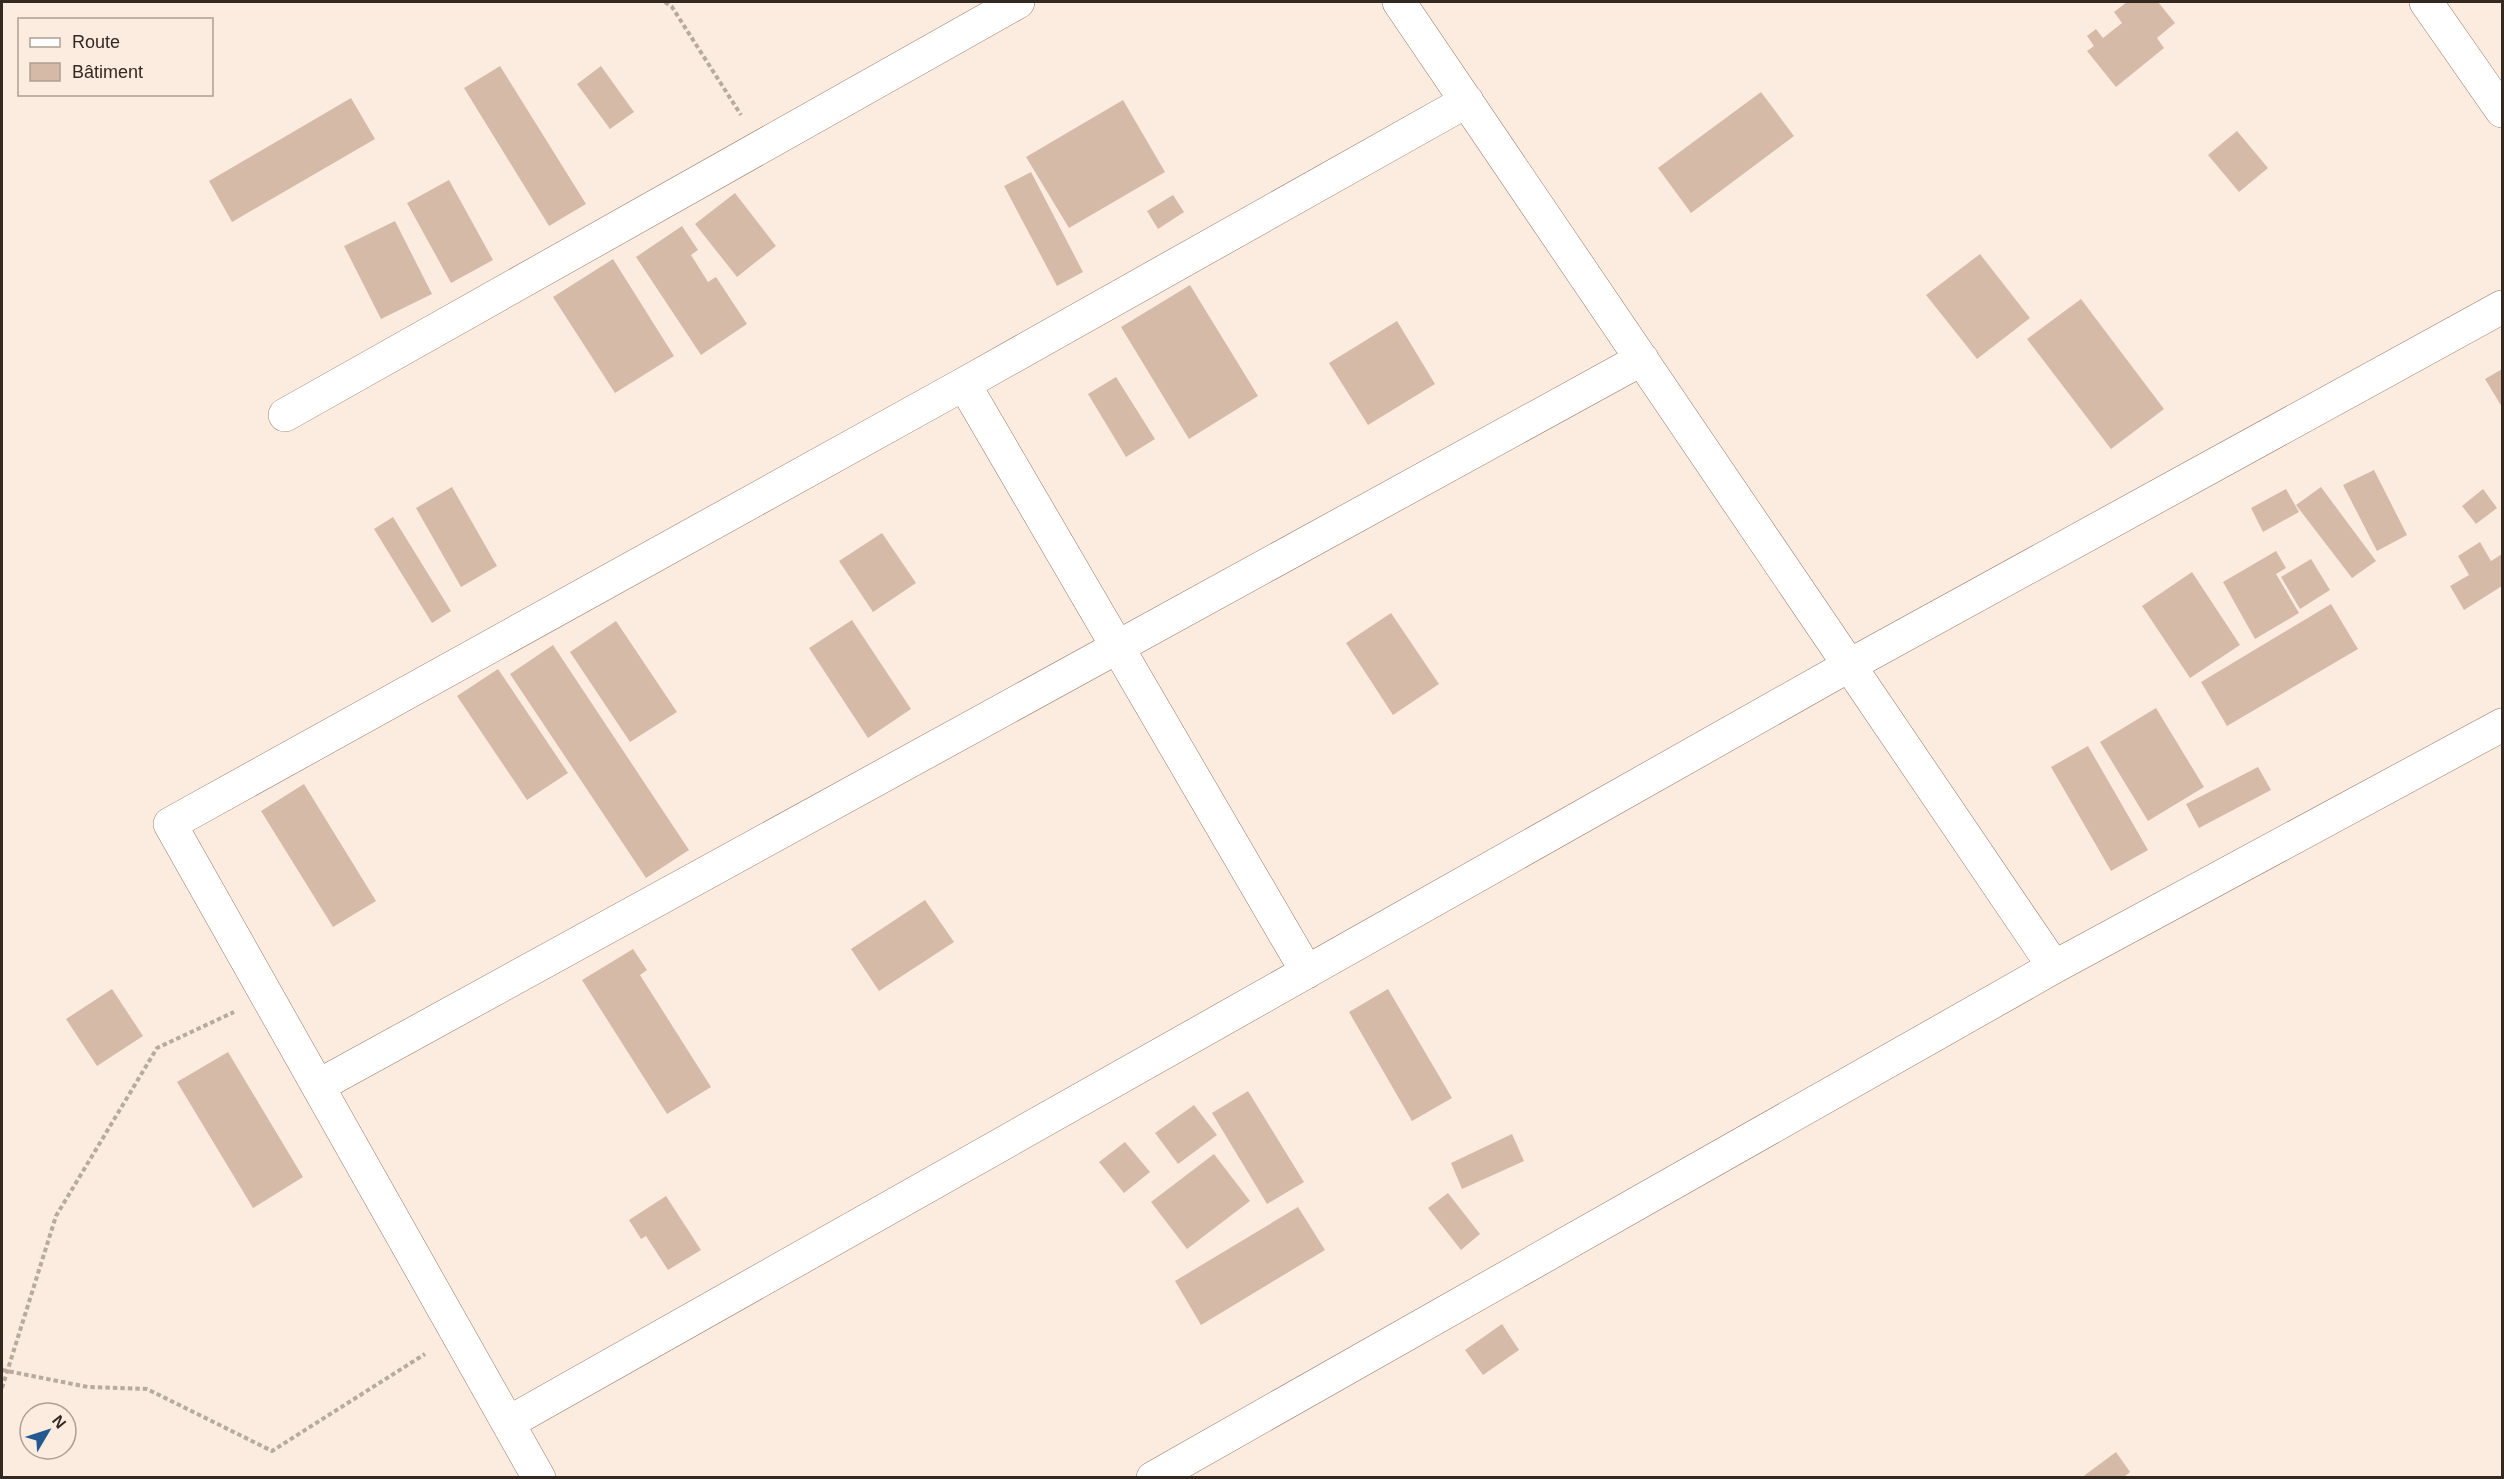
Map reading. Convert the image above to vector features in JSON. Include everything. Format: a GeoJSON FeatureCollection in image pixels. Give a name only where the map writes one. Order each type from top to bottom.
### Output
{"type":"FeatureCollection","features":[{"type":"Feature","properties":{"kind":"street"},"geometry":{"type":"LineString","coordinates":[[285,414],[1018,2]]}},
{"type":"Feature","properties":{"kind":"street"},"geometry":{"type":"LineString","coordinates":[[1399,2],[2054,967]]}},
{"type":"Feature","properties":{"kind":"street"},"geometry":{"type":"LineString","coordinates":[[2426,2],[2502,111]]}},
{"type":"Feature","properties":{"kind":"street"},"geometry":{"type":"LineString","coordinates":[[539,1478],[170,824],[964,384],[1467,101]]}},
{"type":"Feature","properties":{"kind":"street"},"geometry":{"type":"LineString","coordinates":[[508,1423],[1850,665],[2502,307]]}},
{"type":"Feature","properties":{"kind":"street"},"geometry":{"type":"LineString","coordinates":[[318,1086],[1642,359]]}},
{"type":"Feature","properties":{"kind":"street"},"geometry":{"type":"LineString","coordinates":[[964,384],[1307,972]]}},
{"type":"Feature","properties":{"kind":"street"},"geometry":{"type":"LineString","coordinates":[[1153,1478],[2054,967],[2502,725]]}},
{"type":"Feature","properties":{"kind":"path"},"geometry":{"type":"LineString","coordinates":[[665,2],[677,15],[761,146]]}},
{"type":"Feature","properties":{"kind":"path"},"geometry":{"type":"LineString","coordinates":[[2,1388],[56,1216],[157,1048],[267,996]]}},
{"type":"Feature","properties":{"kind":"path"},"geometry":{"type":"LineString","coordinates":[[2,1370],[88,1387],[147,1389],[272,1450],[392,1378],[457,1332]]}},
{"type":"Feature","properties":{"kind":"building"},"geometry":{"type":"Polygon","coordinates":[[[2127,2],[2158,2],[2175,23],[2157,38],[2164,48],[2116,87],[2087,51],[2094,46],[2087,36],[2096,29],[2103,38],[2122,23],[2114,12],[2127,2]]]}},
{"type":"Feature","properties":{"kind":"building"},"geometry":{"type":"Polygon","coordinates":[[[500,66],[586,204],[549,226],[464,88],[500,66]]]}},
{"type":"Feature","properties":{"kind":"building"},"geometry":{"type":"Polygon","coordinates":[[[601,66],[634,112],[610,129],[577,84],[601,66]]]}},
{"type":"Feature","properties":{"kind":"building"},"geometry":{"type":"Polygon","coordinates":[[[1761,92],[1794,136],[1691,213],[1658,168],[1761,92]]]}},
{"type":"Feature","properties":{"kind":"building"},"geometry":{"type":"Polygon","coordinates":[[[351,98],[375,139],[232,222],[209,181],[351,98]]]}},
{"type":"Feature","properties":{"kind":"building"},"geometry":{"type":"Polygon","coordinates":[[[1123,100],[1165,172],[1069,228],[1026,157],[1123,100]]]}},
{"type":"Feature","properties":{"kind":"building"},"geometry":{"type":"Polygon","coordinates":[[[2237,131],[2268,168],[2239,192],[2208,155],[2237,131]]]}},
{"type":"Feature","properties":{"kind":"building"},"geometry":{"type":"Polygon","coordinates":[[[1031,172],[1083,272],[1057,286],[1004,186],[1031,172]]]}},
{"type":"Feature","properties":{"kind":"building"},"geometry":{"type":"Polygon","coordinates":[[[449,180],[493,260],[451,283],[407,203],[449,180]]]}},
{"type":"Feature","properties":{"kind":"building"},"geometry":{"type":"Polygon","coordinates":[[[735,193],[776,246],[737,277],[695,224],[735,193]]]}},
{"type":"Feature","properties":{"kind":"building"},"geometry":{"type":"Polygon","coordinates":[[[1173,195],[1184,212],[1158,229],[1147,211],[1173,195]]]}},
{"type":"Feature","properties":{"kind":"building"},"geometry":{"type":"Polygon","coordinates":[[[395,221],[432,294],[381,319],[344,246],[395,221]]]}},
{"type":"Feature","properties":{"kind":"building"},"geometry":{"type":"Polygon","coordinates":[[[682,226],[698,250],[691,255],[708,282],[716,277],[747,324],[701,355],[636,257],[682,226]]]}},
{"type":"Feature","properties":{"kind":"building"},"geometry":{"type":"Polygon","coordinates":[[[1980,254],[2030,318],[1977,359],[1926,295],[1980,254]]]}},
{"type":"Feature","properties":{"kind":"building"},"geometry":{"type":"Polygon","coordinates":[[[613,259],[674,356],[615,393],[553,297],[613,259]]]}},
{"type":"Feature","properties":{"kind":"building"},"geometry":{"type":"Polygon","coordinates":[[[1190,285],[1258,396],[1189,439],[1121,327],[1190,285]]]}},
{"type":"Feature","properties":{"kind":"building"},"geometry":{"type":"Polygon","coordinates":[[[2081,299],[2164,409],[2111,449],[2027,339],[2081,299]]]}},
{"type":"Feature","properties":{"kind":"building"},"geometry":{"type":"Polygon","coordinates":[[[1397,321],[1435,384],[1368,425],[1329,363],[1397,321]]]}},
{"type":"Feature","properties":{"kind":"building"},"geometry":{"type":"Polygon","coordinates":[[[2502,369],[2502,407],[2485,379],[2502,369]]]}},
{"type":"Feature","properties":{"kind":"building"},"geometry":{"type":"Polygon","coordinates":[[[1116,377],[1155,439],[1126,457],[1088,394],[1116,377]]]}},
{"type":"Feature","properties":{"kind":"building"},"geometry":{"type":"Polygon","coordinates":[[[2374,470],[2407,535],[2377,551],[2343,485],[2374,470]]]}},
{"type":"Feature","properties":{"kind":"building"},"geometry":{"type":"Polygon","coordinates":[[[452,487],[497,566],[461,587],[416,508],[452,487]]]}},
{"type":"Feature","properties":{"kind":"building"},"geometry":{"type":"Polygon","coordinates":[[[2321,487],[2376,561],[2352,578],[2296,505],[2321,487]]]}},
{"type":"Feature","properties":{"kind":"building"},"geometry":{"type":"Polygon","coordinates":[[[2286,489],[2299,512],[2263,532],[2251,508],[2286,489]]]}},
{"type":"Feature","properties":{"kind":"building"},"geometry":{"type":"Polygon","coordinates":[[[2483,489],[2497,508],[2476,524],[2462,506],[2483,489]]]}},
{"type":"Feature","properties":{"kind":"building"},"geometry":{"type":"Polygon","coordinates":[[[393,517],[451,611],[432,623],[374,529],[393,517]]]}},
{"type":"Feature","properties":{"kind":"building"},"geometry":{"type":"Polygon","coordinates":[[[882,533],[916,583],[873,612],[839,561],[882,533]]]}},
{"type":"Feature","properties":{"kind":"building"},"geometry":{"type":"Polygon","coordinates":[[[2480,542],[2491,561],[2502,554],[2502,586],[2464,610],[2450,586],[2469,575],[2458,556],[2480,542]]]}},
{"type":"Feature","properties":{"kind":"building"},"geometry":{"type":"Polygon","coordinates":[[[2276,551],[2286,568],[2276,574],[2299,613],[2255,639],[2223,582],[2276,551]]]}},
{"type":"Feature","properties":{"kind":"building"},"geometry":{"type":"Polygon","coordinates":[[[2311,559],[2330,590],[2300,609],[2281,577],[2311,559]]]}},
{"type":"Feature","properties":{"kind":"building"},"geometry":{"type":"Polygon","coordinates":[[[2192,572],[2240,645],[2190,678],[2142,606],[2192,572]]]}},
{"type":"Feature","properties":{"kind":"building"},"geometry":{"type":"Polygon","coordinates":[[[2331,604],[2358,649],[2227,726],[2201,682],[2331,604]]]}},
{"type":"Feature","properties":{"kind":"building"},"geometry":{"type":"Polygon","coordinates":[[[1391,613],[1439,684],[1393,715],[1346,643],[1391,613]]]}},
{"type":"Feature","properties":{"kind":"building"},"geometry":{"type":"Polygon","coordinates":[[[852,620],[911,709],[868,738],[809,648],[852,620]]]}},
{"type":"Feature","properties":{"kind":"building"},"geometry":{"type":"Polygon","coordinates":[[[616,621],[677,712],[630,742],[570,652],[616,621]]]}},
{"type":"Feature","properties":{"kind":"building"},"geometry":{"type":"Polygon","coordinates":[[[553,645],[689,850],[646,878],[510,674],[553,645]]]}},
{"type":"Feature","properties":{"kind":"building"},"geometry":{"type":"Polygon","coordinates":[[[498,669],[568,773],[527,800],[457,696],[498,669]]]}},
{"type":"Feature","properties":{"kind":"building"},"geometry":{"type":"Polygon","coordinates":[[[2156,708],[2204,787],[2148,821],[2100,742],[2156,708]]]}},
{"type":"Feature","properties":{"kind":"building"},"geometry":{"type":"Polygon","coordinates":[[[2088,746],[2148,850],[2111,871],[2051,767],[2088,746]]]}},
{"type":"Feature","properties":{"kind":"building"},"geometry":{"type":"Polygon","coordinates":[[[2258,767],[2271,790],[2199,828],[2186,804],[2258,767]]]}},
{"type":"Feature","properties":{"kind":"building"},"geometry":{"type":"Polygon","coordinates":[[[304,784],[376,901],[333,927],[261,811],[304,784]]]}},
{"type":"Feature","properties":{"kind":"building"},"geometry":{"type":"Polygon","coordinates":[[[925,900],[954,942],[879,991],[851,949],[925,900]]]}},
{"type":"Feature","properties":{"kind":"building"},"geometry":{"type":"Polygon","coordinates":[[[633,949],[647,970],[640,975],[711,1087],[667,1114],[582,980],[633,949]]]}},
{"type":"Feature","properties":{"kind":"building"},"geometry":{"type":"Polygon","coordinates":[[[112,989],[143,1036],[97,1066],[66,1019],[112,989]]]}},
{"type":"Feature","properties":{"kind":"building"},"geometry":{"type":"Polygon","coordinates":[[[1388,989],[1452,1098],[1412,1121],[1349,1012],[1388,989]]]}},
{"type":"Feature","properties":{"kind":"building"},"geometry":{"type":"Polygon","coordinates":[[[228,1052],[303,1177],[253,1208],[177,1082],[228,1052]]]}},
{"type":"Feature","properties":{"kind":"building"},"geometry":{"type":"Polygon","coordinates":[[[1248,1091],[1304,1182],[1267,1204],[1212,1113],[1248,1091]]]}},
{"type":"Feature","properties":{"kind":"building"},"geometry":{"type":"Polygon","coordinates":[[[1194,1105],[1217,1135],[1178,1164],[1155,1133],[1194,1105]]]}},
{"type":"Feature","properties":{"kind":"building"},"geometry":{"type":"Polygon","coordinates":[[[1512,1134],[1524,1161],[1462,1189],[1451,1163],[1512,1134]]]}},
{"type":"Feature","properties":{"kind":"building"},"geometry":{"type":"Polygon","coordinates":[[[1125,1142],[1150,1172],[1124,1193],[1099,1162],[1125,1142]]]}},
{"type":"Feature","properties":{"kind":"building"},"geometry":{"type":"Polygon","coordinates":[[[1214,1154],[1250,1201],[1187,1249],[1151,1202],[1214,1154]]]}},
{"type":"Feature","properties":{"kind":"building"},"geometry":{"type":"Polygon","coordinates":[[[1448,1193],[1480,1234],[1461,1250],[1428,1208],[1448,1193]]]}},
{"type":"Feature","properties":{"kind":"building"},"geometry":{"type":"Polygon","coordinates":[[[666,1196],[701,1250],[668,1270],[646,1236],[641,1239],[629,1220],[666,1196]]]}},
{"type":"Feature","properties":{"kind":"building"},"geometry":{"type":"Polygon","coordinates":[[[1298,1207],[1325,1250],[1201,1325],[1175,1281],[1298,1207]]]}},
{"type":"Feature","properties":{"kind":"building"},"geometry":{"type":"Polygon","coordinates":[[[1502,1324],[1519,1350],[1483,1375],[1465,1350],[1502,1324]]]}},
{"type":"Feature","properties":{"kind":"building"},"geometry":{"type":"Polygon","coordinates":[[[2116,1452],[2130,1472],[2123,1478],[2081,1478],[2116,1452]]]}}]}
